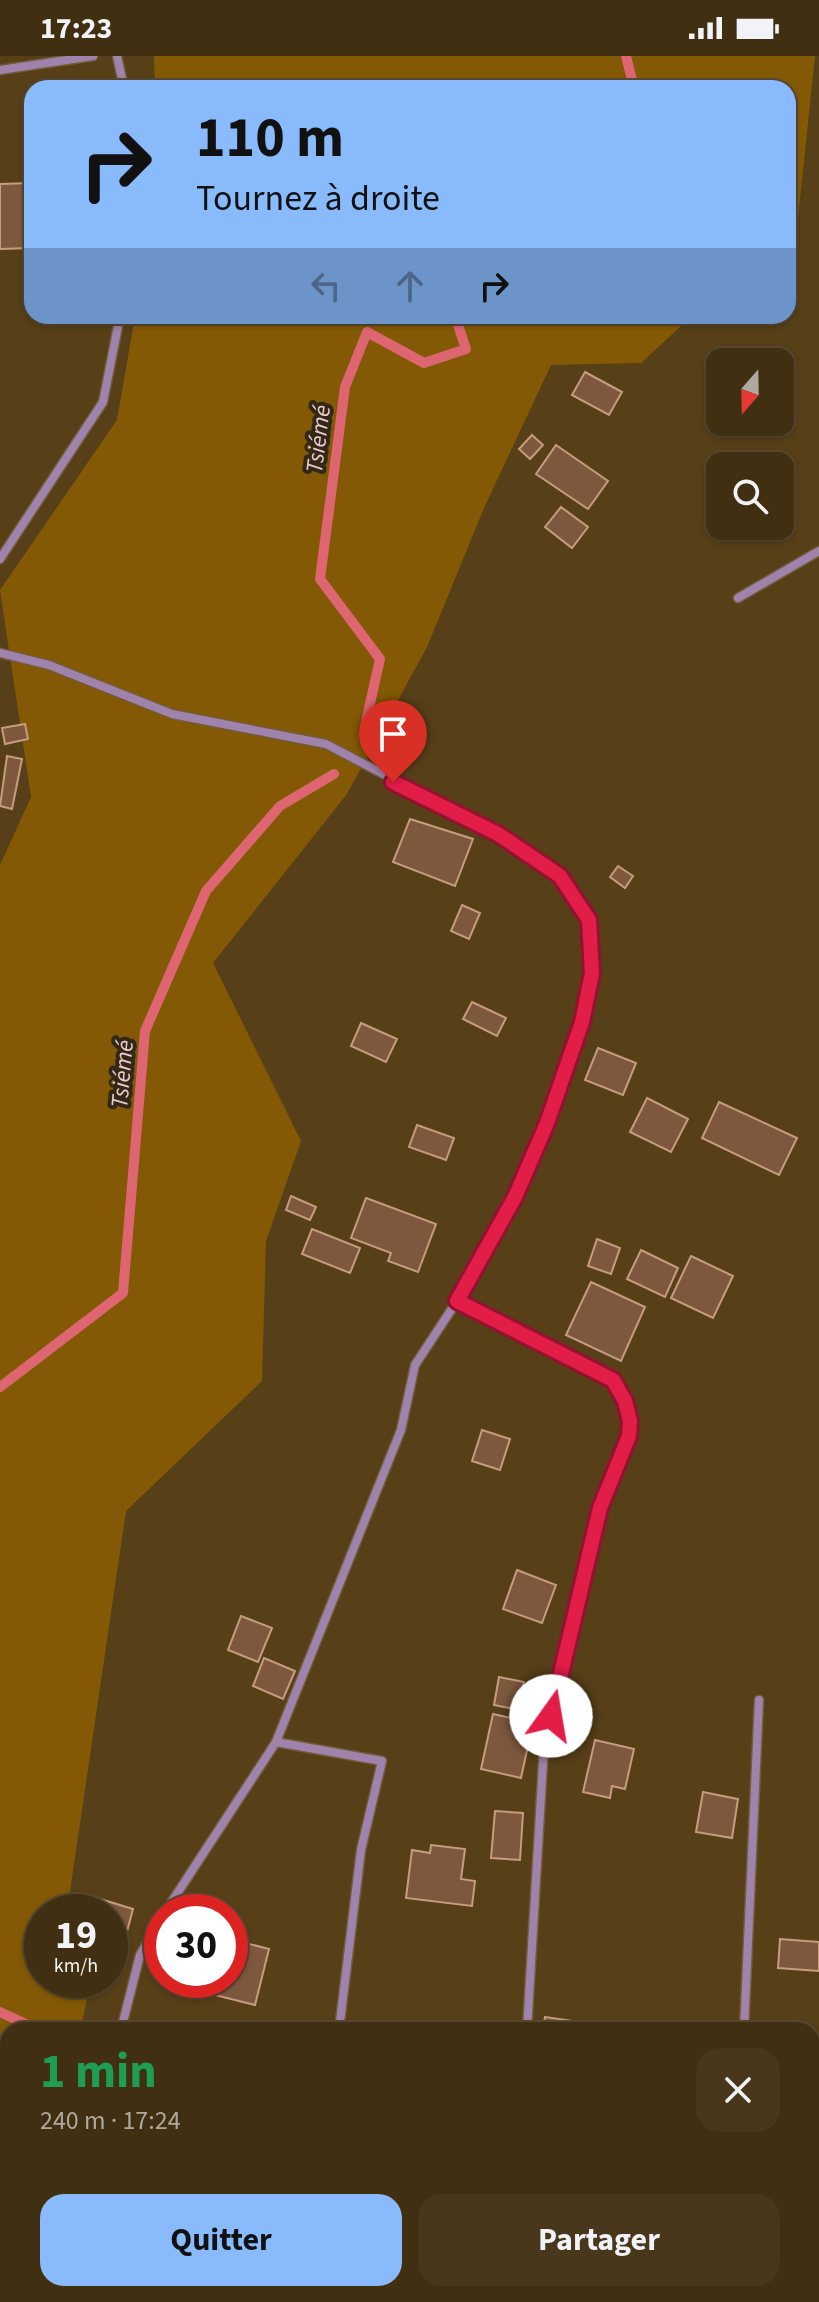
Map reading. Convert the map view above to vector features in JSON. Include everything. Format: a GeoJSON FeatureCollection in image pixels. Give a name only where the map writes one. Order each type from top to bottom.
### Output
{"type":"FeatureCollection","features":[{"type":"Feature","properties":{"kind":"street"},"geometry":{"type":"LineString","coordinates":[[0,70],[93,56]]}},
{"type":"Feature","properties":{"kind":"street"},"geometry":{"type":"LineString","coordinates":[[117,56],[122,80]]}},
{"type":"Feature","properties":{"kind":"street"},"geometry":{"type":"LineString","coordinates":[[0,559],[103,402],[118,324]]}},
{"type":"Feature","properties":{"kind":"street"},"geometry":{"type":"LineString","coordinates":[[738,598],[819,551]]}},
{"type":"Feature","properties":{"kind":"street"},"geometry":{"type":"LineString","coordinates":[[0,653],[49,665],[172,714],[326,744],[498,834],[560,876],[589,920],[592,973],[582,1022],[547,1123],[515,1197],[457,1301],[415,1365],[401,1430],[276,1742],[176,1894]]}},
{"type":"Feature","properties":{"kind":"street"},"geometry":{"type":"LineString","coordinates":[[457,1301],[613,1380],[625,1401],[630,1421],[629,1436],[600,1508],[544,1746],[527,2022]]}},
{"type":"Feature","properties":{"kind":"street"},"geometry":{"type":"LineString","coordinates":[[744,2022],[759,1700]]}},
{"type":"Feature","properties":{"kind":"street"},"geometry":{"type":"LineString","coordinates":[[276,1742],[382,1761],[361,1850],[340,2022]]}},
{"type":"Feature","properties":{"kind":"street"},"geometry":{"type":"LineString","coordinates":[[123,2022],[144,1948]]}},
{"type":"Feature","properties":{"kind":"shaded area"},"geometry":{"type":"Polygon","coordinates":[[[154,56],[815,56],[796,220],[796,80],[155,80],[154,56]]]}},
{"type":"Feature","properties":{"kind":"shaded area"},"geometry":{"type":"Polygon","coordinates":[[[134,324],[683,324],[641,363],[551,365],[484,508],[427,647],[347,794],[213,963],[301,1141],[266,1241],[262,1381],[126,1511],[70,1894],[24,1894],[24,1998],[87,1998],[82,2022],[0,2022],[0,865],[31,797],[0,590],[117,420],[134,324]]]}},
{"type":"Feature","properties":{"kind":"building"},"geometry":{"type":"Polygon","coordinates":[[[24,183],[24,248],[0,249],[0,184],[24,183]]]}},
{"type":"Feature","properties":{"kind":"building"},"geometry":{"type":"Polygon","coordinates":[[[585,372],[622,392],[609,415],[572,395],[585,372]]]}},
{"type":"Feature","properties":{"kind":"building"},"geometry":{"type":"Polygon","coordinates":[[[532,435],[543,445],[530,459],[519,449],[532,435]]]}},
{"type":"Feature","properties":{"kind":"building"},"geometry":{"type":"Polygon","coordinates":[[[556,445],[608,481],[588,509],[536,474],[556,445]]]}},
{"type":"Feature","properties":{"kind":"building"},"geometry":{"type":"Polygon","coordinates":[[[561,507],[588,527],[572,548],[545,527],[561,507]]]}},
{"type":"Feature","properties":{"kind":"building"},"geometry":{"type":"Polygon","coordinates":[[[25,724],[28,739],[5,744],[2,728],[25,724]]]}},
{"type":"Feature","properties":{"kind":"building"},"geometry":{"type":"Polygon","coordinates":[[[7,756],[22,759],[12,809],[0,806],[7,756]]]}},
{"type":"Feature","properties":{"kind":"building"},"geometry":{"type":"Polygon","coordinates":[[[410,819],[473,839],[455,886],[393,862],[410,819]]]}},
{"type":"Feature","properties":{"kind":"building"},"geometry":{"type":"Polygon","coordinates":[[[618,866],[633,876],[625,888],[610,877],[618,866]]]}},
{"type":"Feature","properties":{"kind":"building"},"geometry":{"type":"Polygon","coordinates":[[[462,905],[480,913],[469,939],[451,931],[462,905]]]}},
{"type":"Feature","properties":{"kind":"building"},"geometry":{"type":"Polygon","coordinates":[[[472,1002],[506,1018],[497,1036],[463,1019],[472,1002]]]}},
{"type":"Feature","properties":{"kind":"building"},"geometry":{"type":"Polygon","coordinates":[[[361,1023],[397,1039],[386,1062],[351,1046],[361,1023]]]}},
{"type":"Feature","properties":{"kind":"building"},"geometry":{"type":"Polygon","coordinates":[[[598,1048],[636,1063],[623,1095],[585,1080],[598,1048]]]}},
{"type":"Feature","properties":{"kind":"building"},"geometry":{"type":"Polygon","coordinates":[[[647,1098],[688,1119],[671,1152],[630,1132],[647,1098]]]}},
{"type":"Feature","properties":{"kind":"building"},"geometry":{"type":"Polygon","coordinates":[[[719,1102],[797,1138],[779,1175],[702,1138],[719,1102]]]}},
{"type":"Feature","properties":{"kind":"building"},"geometry":{"type":"Polygon","coordinates":[[[417,1125],[454,1138],[446,1160],[409,1147],[417,1125]]]}},
{"type":"Feature","properties":{"kind":"building"},"geometry":{"type":"Polygon","coordinates":[[[291,1196],[316,1207],[310,1220],[286,1210],[291,1196]]]}},
{"type":"Feature","properties":{"kind":"building"},"geometry":{"type":"Polygon","coordinates":[[[366,1198],[436,1224],[418,1272],[388,1261],[391,1253],[351,1238],[366,1198]]]}},
{"type":"Feature","properties":{"kind":"building"},"geometry":{"type":"Polygon","coordinates":[[[312,1229],[360,1248],[350,1273],[302,1254],[312,1229]]]}},
{"type":"Feature","properties":{"kind":"building"},"geometry":{"type":"Polygon","coordinates":[[[597,1239],[620,1248],[611,1274],[588,1266],[597,1239]]]}},
{"type":"Feature","properties":{"kind":"building"},"geometry":{"type":"Polygon","coordinates":[[[641,1250],[678,1268],[665,1297],[627,1279],[641,1250]]]}},
{"type":"Feature","properties":{"kind":"building"},"geometry":{"type":"Polygon","coordinates":[[[691,1256],[733,1276],[713,1318],[671,1298],[691,1256]]]}},
{"type":"Feature","properties":{"kind":"building"},"geometry":{"type":"Polygon","coordinates":[[[591,1282],[645,1307],[621,1361],[566,1335],[591,1282]]]}},
{"type":"Feature","properties":{"kind":"building"},"geometry":{"type":"Polygon","coordinates":[[[482,1430],[510,1439],[500,1470],[472,1461],[482,1430]]]}},
{"type":"Feature","properties":{"kind":"building"},"geometry":{"type":"Polygon","coordinates":[[[517,1570],[556,1585],[542,1623],[503,1609],[517,1570]]]}},
{"type":"Feature","properties":{"kind":"building"},"geometry":{"type":"Polygon","coordinates":[[[241,1616],[272,1628],[258,1662],[228,1650],[241,1616]]]}},
{"type":"Feature","properties":{"kind":"building"},"geometry":{"type":"Polygon","coordinates":[[[264,1658],[295,1671],[283,1699],[253,1686],[264,1658]]]}},
{"type":"Feature","properties":{"kind":"building"},"geometry":{"type":"Polygon","coordinates":[[[499,1677],[524,1682],[519,1710],[494,1705],[499,1677]]]}},
{"type":"Feature","properties":{"kind":"building"},"geometry":{"type":"Polygon","coordinates":[[[493,1714],[533,1723],[521,1778],[481,1769],[493,1714]]]}},
{"type":"Feature","properties":{"kind":"building"},"geometry":{"type":"Polygon","coordinates":[[[595,1740],[634,1749],[625,1789],[612,1786],[610,1798],[583,1792],[595,1740]]]}},
{"type":"Feature","properties":{"kind":"building"},"geometry":{"type":"Polygon","coordinates":[[[703,1792],[738,1799],[732,1838],[696,1832],[703,1792]]]}},
{"type":"Feature","properties":{"kind":"building"},"geometry":{"type":"Polygon","coordinates":[[[495,1811],[523,1813],[520,1860],[491,1858],[495,1811]]]}},
{"type":"Feature","properties":{"kind":"building"},"geometry":{"type":"Polygon","coordinates":[[[431,1845],[465,1849],[461,1879],[475,1881],[472,1906],[406,1898],[412,1850],[430,1853],[431,1845]]]}},
{"type":"Feature","properties":{"kind":"building"},"geometry":{"type":"Polygon","coordinates":[[[128,1907],[133,1909],[128,1928],[128,1907]]]}},
{"type":"Feature","properties":{"kind":"building"},"geometry":{"type":"Polygon","coordinates":[[[780,1939],[819,1942],[819,1971],[778,1968],[780,1939]]]}},
{"type":"Feature","properties":{"kind":"building"},"geometry":{"type":"Polygon","coordinates":[[[248,1944],[269,1949],[255,2005],[227,1998],[248,1998],[248,1944]]]}},
{"type":"Feature","properties":{"kind":"building"},"geometry":{"type":"Polygon","coordinates":[[[545,2017],[579,2022],[544,2022],[545,2017]]]}},
{"type":"Feature","properties":{"kind":"waterway","name":"Tsiémé"},"geometry":{"type":"LineString","coordinates":[[626,56],[632,80]]}},
{"type":"Feature","properties":{"kind":"waterway","name":"Tsiémé"},"geometry":{"type":"LineString","coordinates":[[365,726],[380,659],[320,579],[345,387],[367,332],[424,363],[466,349],[458,324]]}},
{"type":"Feature","properties":{"kind":"waterway","name":"Tsiémé"},"geometry":{"type":"LineString","coordinates":[[0,1387],[123,1293],[145,1031],[206,891],[280,806],[334,774]]}},
{"type":"Feature","properties":{"kind":"waterway","name":"Tsiémé"},"geometry":{"type":"LineString","coordinates":[[0,2012],[22,2022]]}},
{"type":"Feature","properties":{"kind":"route"},"geometry":{"type":"LineString","coordinates":[[393,782],[498,834],[560,876],[589,920],[592,973],[582,1022],[547,1123],[515,1197],[457,1301],[613,1380],[625,1401],[630,1421],[629,1436],[600,1508],[551,1716]]}}]}
